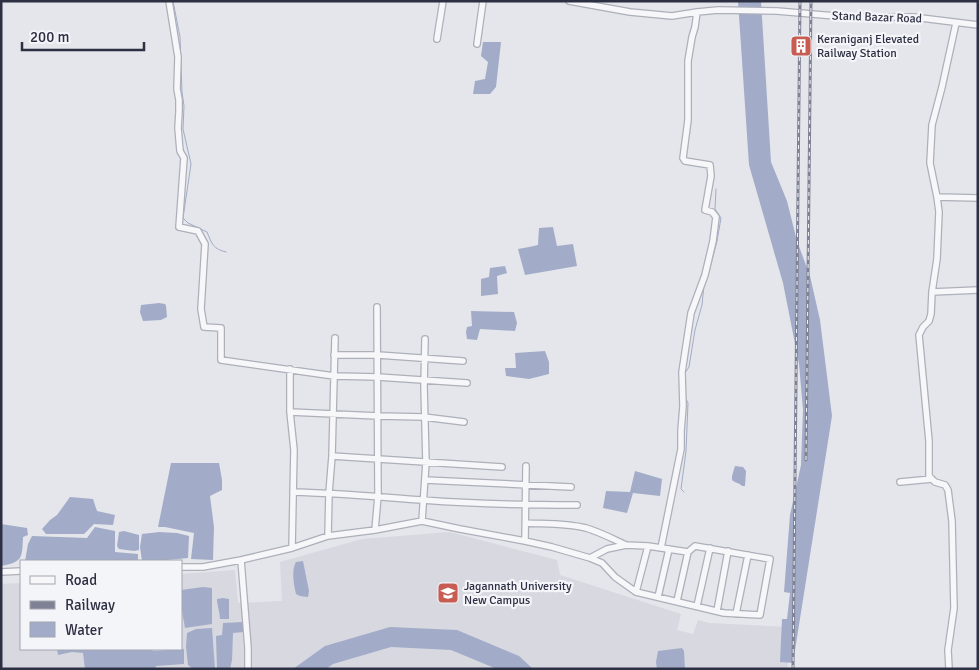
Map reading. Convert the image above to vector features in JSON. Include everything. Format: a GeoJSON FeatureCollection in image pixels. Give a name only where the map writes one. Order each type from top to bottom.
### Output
{"type":"FeatureCollection","features":[{"type":"Feature","properties":{"kind":"street"},"geometry":{"type":"LineString","coordinates":[[169,1],[178,57],[178,128],[180,151],[184,158],[179,227],[198,231],[205,244],[201,309],[204,327],[221,328],[221,360],[334,376],[467,383]]}},
{"type":"Feature","properties":{"kind":"street"},"geometry":{"type":"LineString","coordinates":[[437,40],[443,1]]}},
{"type":"Feature","properties":{"kind":"street"},"geometry":{"type":"LineString","coordinates":[[477,44],[483,1]]}},
{"type":"Feature","properties":{"kind":"street","name":"Stand Bazar Road"},"geometry":{"type":"LineString","coordinates":[[569,1],[630,12],[672,16],[718,10],[777,11],[847,17],[913,17],[978,25]]}},
{"type":"Feature","properties":{"kind":"street"},"geometry":{"type":"LineString","coordinates":[[661,548],[682,449],[682,372],[691,312],[704,275],[713,240],[716,217],[712,212],[705,210],[712,176],[710,165],[685,161],[683,158],[688,120],[688,61],[697,12]]}},
{"type":"Feature","properties":{"kind":"street"},"geometry":{"type":"LineString","coordinates":[[949,669],[948,650],[954,608],[952,521],[946,485],[935,482],[930,476],[929,441],[919,336],[929,321],[931,314],[937,259],[939,220],[937,197],[930,163],[932,125],[956,23]]}},
{"type":"Feature","properties":{"kind":"street"},"geometry":{"type":"LineString","coordinates":[[937,197],[978,198]]}},
{"type":"Feature","properties":{"kind":"street"},"geometry":{"type":"LineString","coordinates":[[932,292],[978,290]]}},
{"type":"Feature","properties":{"kind":"street"},"geometry":{"type":"LineString","coordinates":[[375,530],[378,496],[377,307]]}},
{"type":"Feature","properties":{"kind":"street"},"geometry":{"type":"LineString","coordinates":[[328,536],[335,338]]}},
{"type":"Feature","properties":{"kind":"street"},"geometry":{"type":"LineString","coordinates":[[422,522],[426,462],[424,417],[425,339]]}},
{"type":"Feature","properties":{"kind":"street"},"geometry":{"type":"LineString","coordinates":[[334,355],[378,355],[464,361]]}},
{"type":"Feature","properties":{"kind":"street"},"geometry":{"type":"LineString","coordinates":[[290,369],[290,412],[294,450],[292,548]]}},
{"type":"Feature","properties":{"kind":"street"},"geometry":{"type":"LineString","coordinates":[[290,412],[424,417],[464,422]]}},
{"type":"Feature","properties":{"kind":"street"},"geometry":{"type":"LineString","coordinates":[[332,456],[502,467]]}},
{"type":"Feature","properties":{"kind":"street"},"geometry":{"type":"LineString","coordinates":[[525,541],[526,466]]}},
{"type":"Feature","properties":{"kind":"street"},"geometry":{"type":"LineString","coordinates":[[900,482],[932,479]]}},
{"type":"Feature","properties":{"kind":"street"},"geometry":{"type":"LineString","coordinates":[[425,480],[570,487]]}},
{"type":"Feature","properties":{"kind":"street"},"geometry":{"type":"LineString","coordinates":[[293,492],[526,505],[576,505]]}},
{"type":"Feature","properties":{"kind":"street"},"geometry":{"type":"LineString","coordinates":[[182,567],[203,567],[241,560],[292,548],[328,536],[422,522],[525,541],[590,558],[602,563],[615,577],[636,592],[677,602],[717,611],[760,615],[770,559],[695,546],[688,552],[677,602]]}},
{"type":"Feature","properties":{"kind":"street"},"geometry":{"type":"LineString","coordinates":[[526,523],[573,525],[587,528],[626,545]]}},
{"type":"Feature","properties":{"kind":"street"},"geometry":{"type":"LineString","coordinates":[[590,558],[607,548],[626,545],[688,552]]}},
{"type":"Feature","properties":{"kind":"street"},"geometry":{"type":"LineString","coordinates":[[636,592],[648,546]]}},
{"type":"Feature","properties":{"kind":"street"},"geometry":{"type":"LineString","coordinates":[[697,606],[710,548]]}},
{"type":"Feature","properties":{"kind":"street"},"geometry":{"type":"LineString","coordinates":[[658,597],[669,549]]}},
{"type":"Feature","properties":{"kind":"street"},"geometry":{"type":"LineString","coordinates":[[717,611],[728,552]]}},
{"type":"Feature","properties":{"kind":"street"},"geometry":{"type":"LineString","coordinates":[[736,614],[748,555]]}},
{"type":"Feature","properties":{"kind":"street"},"geometry":{"type":"LineString","coordinates":[[241,560],[248,669]]}},
{"type":"Feature","properties":{"kind":"street"},"geometry":{"type":"LineString","coordinates":[[1,572],[20,571]]}},
{"type":"Feature","properties":{"kind":"shaded area","name":"Jagannath University New Campus"},"geometry":{"type":"Polygon","coordinates":[[[450,532],[557,560],[560,575],[681,614],[677,630],[693,634],[698,620],[709,623],[787,627],[788,669],[1,669],[1,584],[20,583],[20,650],[182,650],[182,574],[235,570],[238,603],[282,601],[280,562],[362,539],[450,532]]]}},
{"type":"Feature","properties":{"kind":"water"},"geometry":{"type":"Polygon","coordinates":[[[738,1],[761,1],[771,162],[787,201],[797,241],[810,276],[820,320],[832,416],[793,663],[780,662],[782,619],[787,619],[790,593],[784,592],[790,515],[801,465],[803,410],[799,364],[783,283],[749,165],[738,1]]]}},
{"type":"Feature","properties":{"kind":"water"},"geometry":{"type":"Polygon","coordinates":[[[483,42],[501,42],[496,87],[490,94],[473,94],[475,81],[485,79],[488,62],[481,56],[483,42]]]}},
{"type":"Feature","properties":{"kind":"water"},"geometry":{"type":"Polygon","coordinates":[[[553,227],[557,246],[573,244],[577,266],[525,275],[518,249],[538,245],[539,228],[553,227]]]}},
{"type":"Feature","properties":{"kind":"water"},"geometry":{"type":"Polygon","coordinates":[[[505,266],[507,273],[497,276],[498,294],[481,296],[481,279],[489,277],[490,268],[505,266]]]}},
{"type":"Feature","properties":{"kind":"water"},"geometry":{"type":"Polygon","coordinates":[[[165,304],[167,317],[161,320],[143,321],[140,312],[141,305],[165,304]]]}},
{"type":"Feature","properties":{"kind":"water"},"geometry":{"type":"Polygon","coordinates":[[[471,311],[514,312],[517,323],[515,331],[480,329],[477,340],[467,339],[467,327],[472,326],[471,311]]]}},
{"type":"Feature","properties":{"kind":"water"},"geometry":{"type":"Polygon","coordinates":[[[545,351],[549,362],[549,374],[529,379],[506,376],[505,368],[516,368],[515,353],[545,351]]]}},
{"type":"Feature","properties":{"kind":"water"},"geometry":{"type":"Polygon","coordinates":[[[171,463],[219,463],[222,490],[210,496],[214,527],[213,560],[191,559],[194,533],[158,527],[171,463]]]}},
{"type":"Feature","properties":{"kind":"water"},"geometry":{"type":"Polygon","coordinates":[[[735,466],[743,467],[746,471],[745,486],[732,480],[735,466]]]}},
{"type":"Feature","properties":{"kind":"water"},"geometry":{"type":"Polygon","coordinates":[[[635,471],[662,479],[660,496],[633,493],[627,513],[603,508],[606,491],[630,492],[635,471]]]}},
{"type":"Feature","properties":{"kind":"water"},"geometry":{"type":"Polygon","coordinates":[[[70,497],[93,499],[97,511],[115,515],[113,525],[94,524],[84,534],[46,534],[42,529],[57,515],[70,497]]]}},
{"type":"Feature","properties":{"kind":"water"},"geometry":{"type":"Polygon","coordinates":[[[1,524],[27,528],[28,535],[23,537],[20,558],[14,563],[1,566],[1,524]]]}},
{"type":"Feature","properties":{"kind":"water"},"geometry":{"type":"Polygon","coordinates":[[[95,527],[115,531],[115,552],[138,554],[138,560],[25,560],[28,544],[32,536],[87,538],[95,527]]]}},
{"type":"Feature","properties":{"kind":"water"},"geometry":{"type":"Polygon","coordinates":[[[124,531],[139,535],[139,550],[119,549],[117,546],[119,532],[124,531]]]}},
{"type":"Feature","properties":{"kind":"water"},"geometry":{"type":"Polygon","coordinates":[[[159,532],[189,536],[188,558],[142,560],[140,547],[142,534],[159,532]]]}},
{"type":"Feature","properties":{"kind":"water"},"geometry":{"type":"Polygon","coordinates":[[[303,561],[309,591],[308,597],[296,594],[294,582],[293,574],[296,562],[303,561]]]}},
{"type":"Feature","properties":{"kind":"water"},"geometry":{"type":"Polygon","coordinates":[[[203,587],[212,588],[212,624],[185,628],[182,611],[182,590],[203,587]]]}},
{"type":"Feature","properties":{"kind":"water"},"geometry":{"type":"Polygon","coordinates":[[[217,599],[229,599],[229,619],[220,619],[217,599]]]}},
{"type":"Feature","properties":{"kind":"water"},"geometry":{"type":"Polygon","coordinates":[[[243,622],[244,632],[233,633],[230,669],[217,669],[216,636],[222,635],[223,623],[243,622]]]}},
{"type":"Feature","properties":{"kind":"water"},"geometry":{"type":"Polygon","coordinates":[[[390,627],[457,630],[519,656],[533,669],[497,669],[451,650],[391,647],[333,664],[326,669],[293,669],[325,646],[390,627]]]}},
{"type":"Feature","properties":{"kind":"water"},"geometry":{"type":"Polygon","coordinates":[[[212,628],[215,669],[193,669],[188,665],[187,633],[196,629],[212,628]]]}},
{"type":"Feature","properties":{"kind":"water"},"geometry":{"type":"Polygon","coordinates":[[[682,648],[684,651],[685,669],[657,669],[658,651],[682,648]]]}},
{"type":"Feature","properties":{"kind":"water"},"geometry":{"type":"Polygon","coordinates":[[[184,649],[184,664],[156,666],[155,669],[85,669],[83,653],[72,652],[58,655],[57,650],[153,651],[184,649]]]}},
{"type":"Feature","properties":{"kind":"waterway"},"geometry":{"type":"LineString","coordinates":[[173,1],[180,37],[184,106],[183,129],[191,164],[183,218],[188,223],[207,232],[213,245],[226,252]]}},
{"type":"Feature","properties":{"kind":"waterway"},"geometry":{"type":"LineString","coordinates":[[709,272],[721,218],[715,209],[716,189]]}},
{"type":"Feature","properties":{"kind":"waterway"},"geometry":{"type":"LineString","coordinates":[[685,373],[689,367],[695,330],[702,305],[704,285]]}},
{"type":"Feature","properties":{"kind":"waterway"},"geometry":{"type":"LineString","coordinates":[[684,492],[681,489],[686,451],[688,403],[686,399]]}},
{"type":"Feature","properties":{"kind":"railway"},"geometry":{"type":"LineString","coordinates":[[793,669],[800,1]]}},
{"type":"Feature","properties":{"kind":"railway"},"geometry":{"type":"LineString","coordinates":[[806,460],[811,1]]}},
{"type":"Feature","properties":{"kind":"place","name":"Keraniganj Elevated Railway Station"},"geometry":{"type":"Point","coordinates":[801,46]}},
{"type":"Feature","properties":{"kind":"place","name":"Jagannath University New Campus"},"geometry":{"type":"Point","coordinates":[448,593]}}]}
